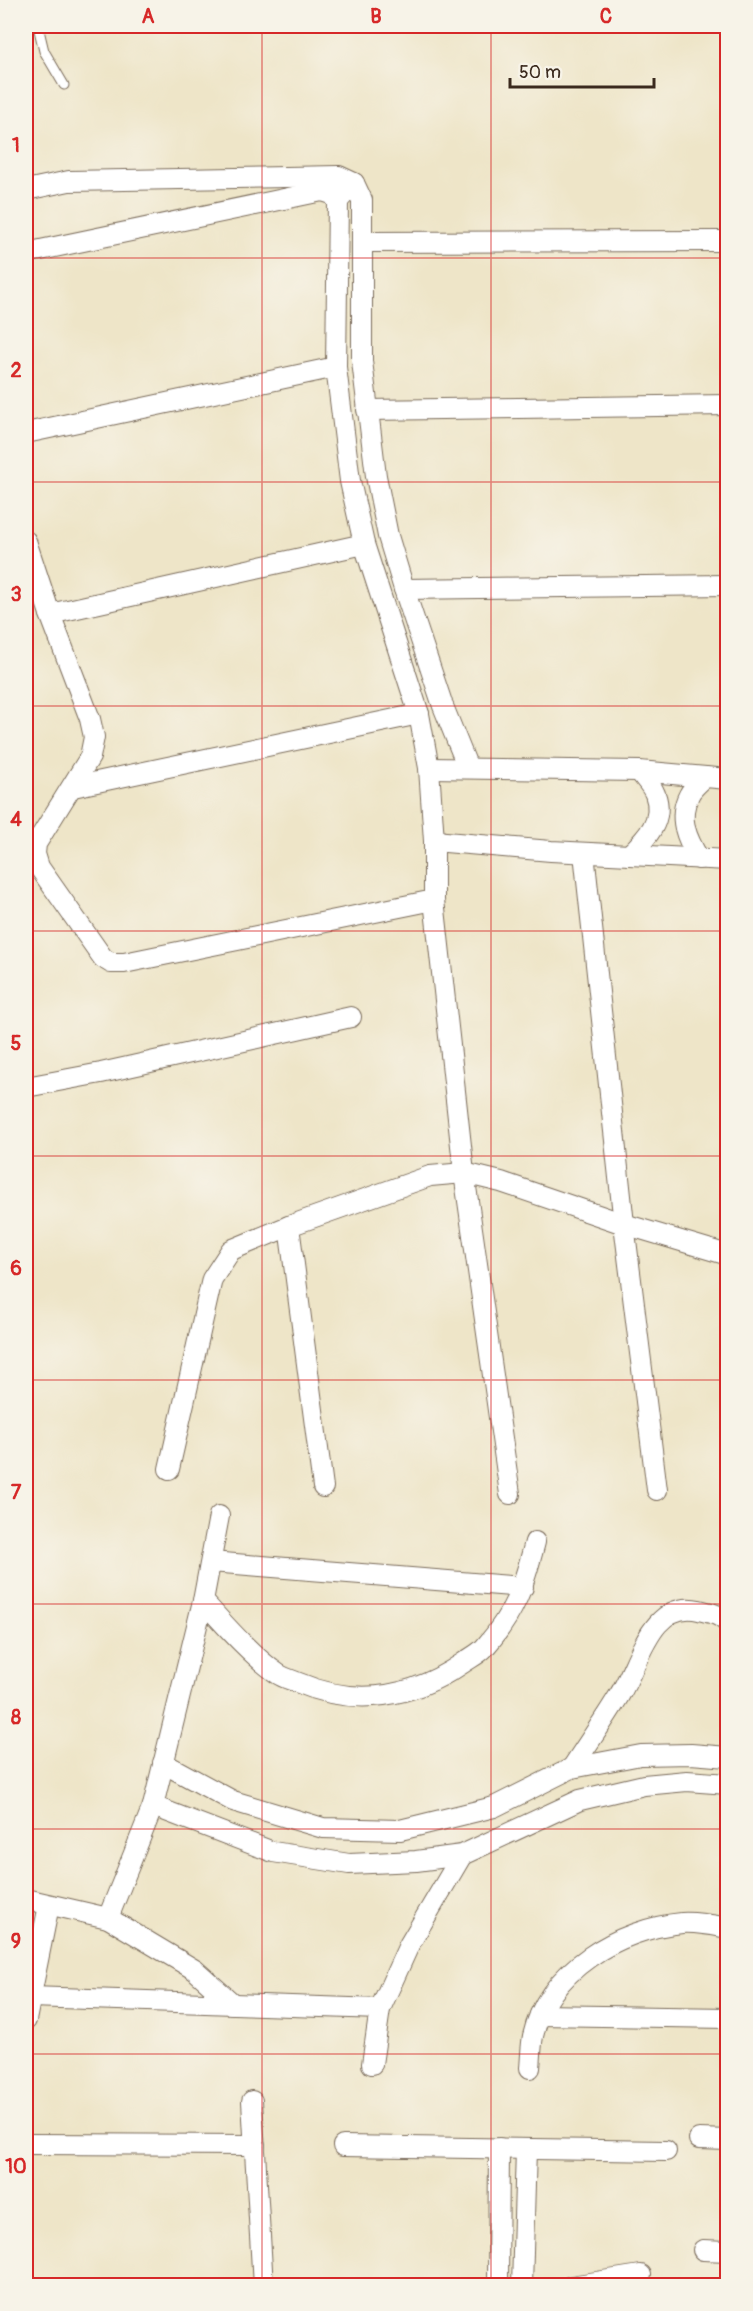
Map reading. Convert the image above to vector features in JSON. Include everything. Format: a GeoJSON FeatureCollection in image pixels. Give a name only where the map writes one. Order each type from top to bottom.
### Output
{"type":"FeatureCollection","features":[{"type":"Feature","properties":{"kind":"street"},"geometry":{"type":"LineString","coordinates":[[26,190],[69,181],[339,176],[354,183],[362,200],[362,362],[376,476],[388,536],[404,589],[443,706],[468,768]]}},
{"type":"Feature","properties":{"kind":"street"},"geometry":{"type":"LineString","coordinates":[[354,183],[338,201],[336,367],[350,481],[364,544],[419,714],[429,768],[434,841],[434,900],[464,1173],[510,1494]]}},
{"type":"Feature","properties":{"kind":"street"},"geometry":{"type":"LineString","coordinates":[[26,253],[322,191],[332,194],[338,201]]}},
{"type":"Feature","properties":{"kind":"street"},"geometry":{"type":"LineString","coordinates":[[363,242],[728,241]]}},
{"type":"Feature","properties":{"kind":"street"},"geometry":{"type":"LineString","coordinates":[[26,433],[336,367]]}},
{"type":"Feature","properties":{"kind":"street"},"geometry":{"type":"LineString","coordinates":[[367,410],[728,405]]}},
{"type":"Feature","properties":{"kind":"street"},"geometry":{"type":"LineString","coordinates":[[350,481],[376,476]]}},
{"type":"Feature","properties":{"kind":"street"},"geometry":{"type":"LineString","coordinates":[[26,541],[50,614],[90,719],[94,737],[90,757],[36,844],[35,854],[39,867],[103,958],[111,963],[136,960],[434,900]]}},
{"type":"Feature","properties":{"kind":"street"},"geometry":{"type":"LineString","coordinates":[[50,614],[364,544]]}},
{"type":"Feature","properties":{"kind":"street"},"geometry":{"type":"LineString","coordinates":[[404,589],[728,585]]}},
{"type":"Feature","properties":{"kind":"street"},"geometry":{"type":"LineString","coordinates":[[73,787],[419,714]]}},
{"type":"Feature","properties":{"kind":"street"},"geometry":{"type":"LineString","coordinates":[[429,768],[639,771],[728,779]]}},
{"type":"Feature","properties":{"kind":"street"},"geometry":{"type":"LineString","coordinates":[[629,855],[650,836],[657,817],[655,795],[639,771]]}},
{"type":"Feature","properties":{"kind":"street"},"geometry":{"type":"LineString","coordinates":[[699,859],[687,838],[683,816],[689,794],[705,777]]}},
{"type":"Feature","properties":{"kind":"street"},"geometry":{"type":"LineString","coordinates":[[434,841],[584,853],[728,860]]}},
{"type":"Feature","properties":{"kind":"street"},"geometry":{"type":"LineString","coordinates":[[584,853],[624,1224],[657,1490]]}},
{"type":"Feature","properties":{"kind":"street"},"geometry":{"type":"LineString","coordinates":[[26,1088],[351,1017]]}},
{"type":"Feature","properties":{"kind":"street"},"geometry":{"type":"LineString","coordinates":[[169,1469],[212,1279],[231,1250],[289,1226],[430,1176],[464,1173],[501,1182],[624,1224],[728,1255]]}},
{"type":"Feature","properties":{"kind":"street"},"geometry":{"type":"LineString","coordinates":[[289,1226],[323,1487]]}},
{"type":"Feature","properties":{"kind":"street"},"geometry":{"type":"LineString","coordinates":[[108,1918],[153,1806],[203,1601],[219,1516]]}},
{"type":"Feature","properties":{"kind":"street"},"geometry":{"type":"LineString","coordinates":[[203,1601],[231,1632],[279,1674],[317,1690],[357,1698],[403,1692],[441,1678],[483,1649],[513,1610],[523,1587],[535,1542]]}},
{"type":"Feature","properties":{"kind":"street"},"geometry":{"type":"LineString","coordinates":[[211,1562],[523,1587]]}},
{"type":"Feature","properties":{"kind":"street"},"geometry":{"type":"LineString","coordinates":[[572,1768],[622,1691],[651,1630],[670,1613],[693,1608],[719,1614],[728,1623]]}},
{"type":"Feature","properties":{"kind":"street"},"geometry":{"type":"LineString","coordinates":[[163,1763],[233,1801],[323,1828],[400,1830],[494,1807],[572,1768],[640,1755],[691,1754],[728,1757]]}},
{"type":"Feature","properties":{"kind":"street"},"geometry":{"type":"LineString","coordinates":[[153,1806],[273,1852],[349,1864],[416,1861],[462,1855],[580,1800],[644,1785],[687,1781],[728,1784]]}},
{"type":"Feature","properties":{"kind":"street"},"geometry":{"type":"LineString","coordinates":[[517,1796],[532,1824]]}},
{"type":"Feature","properties":{"kind":"street"},"geometry":{"type":"LineString","coordinates":[[372,2064],[380,2009],[409,1945],[462,1855]]}},
{"type":"Feature","properties":{"kind":"street"},"geometry":{"type":"LineString","coordinates":[[26,1899],[108,1918],[195,1970],[233,2004]]}},
{"type":"Feature","properties":{"kind":"street"},"geometry":{"type":"LineString","coordinates":[[26,2020],[49,1905]]}},
{"type":"Feature","properties":{"kind":"street"},"geometry":{"type":"LineString","coordinates":[[530,2068],[533,2036],[540,2016],[557,1988],[576,1967],[599,1950],[628,1934],[682,1923],[728,1928]]}},
{"type":"Feature","properties":{"kind":"street"},"geometry":{"type":"LineString","coordinates":[[31,1997],[380,2009]]}},
{"type":"Feature","properties":{"kind":"street"},"geometry":{"type":"LineString","coordinates":[[540,2016],[728,2018]]}},
{"type":"Feature","properties":{"kind":"street"},"geometry":{"type":"LineString","coordinates":[[252,2101],[263,2286]]}},
{"type":"Feature","properties":{"kind":"street"},"geometry":{"type":"LineString","coordinates":[[699,2139],[728,2140]]}},
{"type":"Feature","properties":{"kind":"street"},"geometry":{"type":"LineString","coordinates":[[26,2144],[255,2145]]}},
{"type":"Feature","properties":{"kind":"street"},"geometry":{"type":"LineString","coordinates":[[343,2145],[666,2151]]}},
{"type":"Feature","properties":{"kind":"street"},"geometry":{"type":"LineString","coordinates":[[498,2286],[500,2148]]}},
{"type":"Feature","properties":{"kind":"street"},"geometry":{"type":"LineString","coordinates":[[522,2286],[526,2149]]}},
{"type":"Feature","properties":{"kind":"street"},"geometry":{"type":"LineString","coordinates":[[703,2250],[728,2251]]}},
{"type":"Feature","properties":{"kind":"street"},"geometry":{"type":"LineString","coordinates":[[571,2286],[641,2275]]}},
{"type":"Feature","properties":{"kind":"lane"},"geometry":{"type":"LineString","coordinates":[[38,26],[44,51],[64,84]]}}]}
